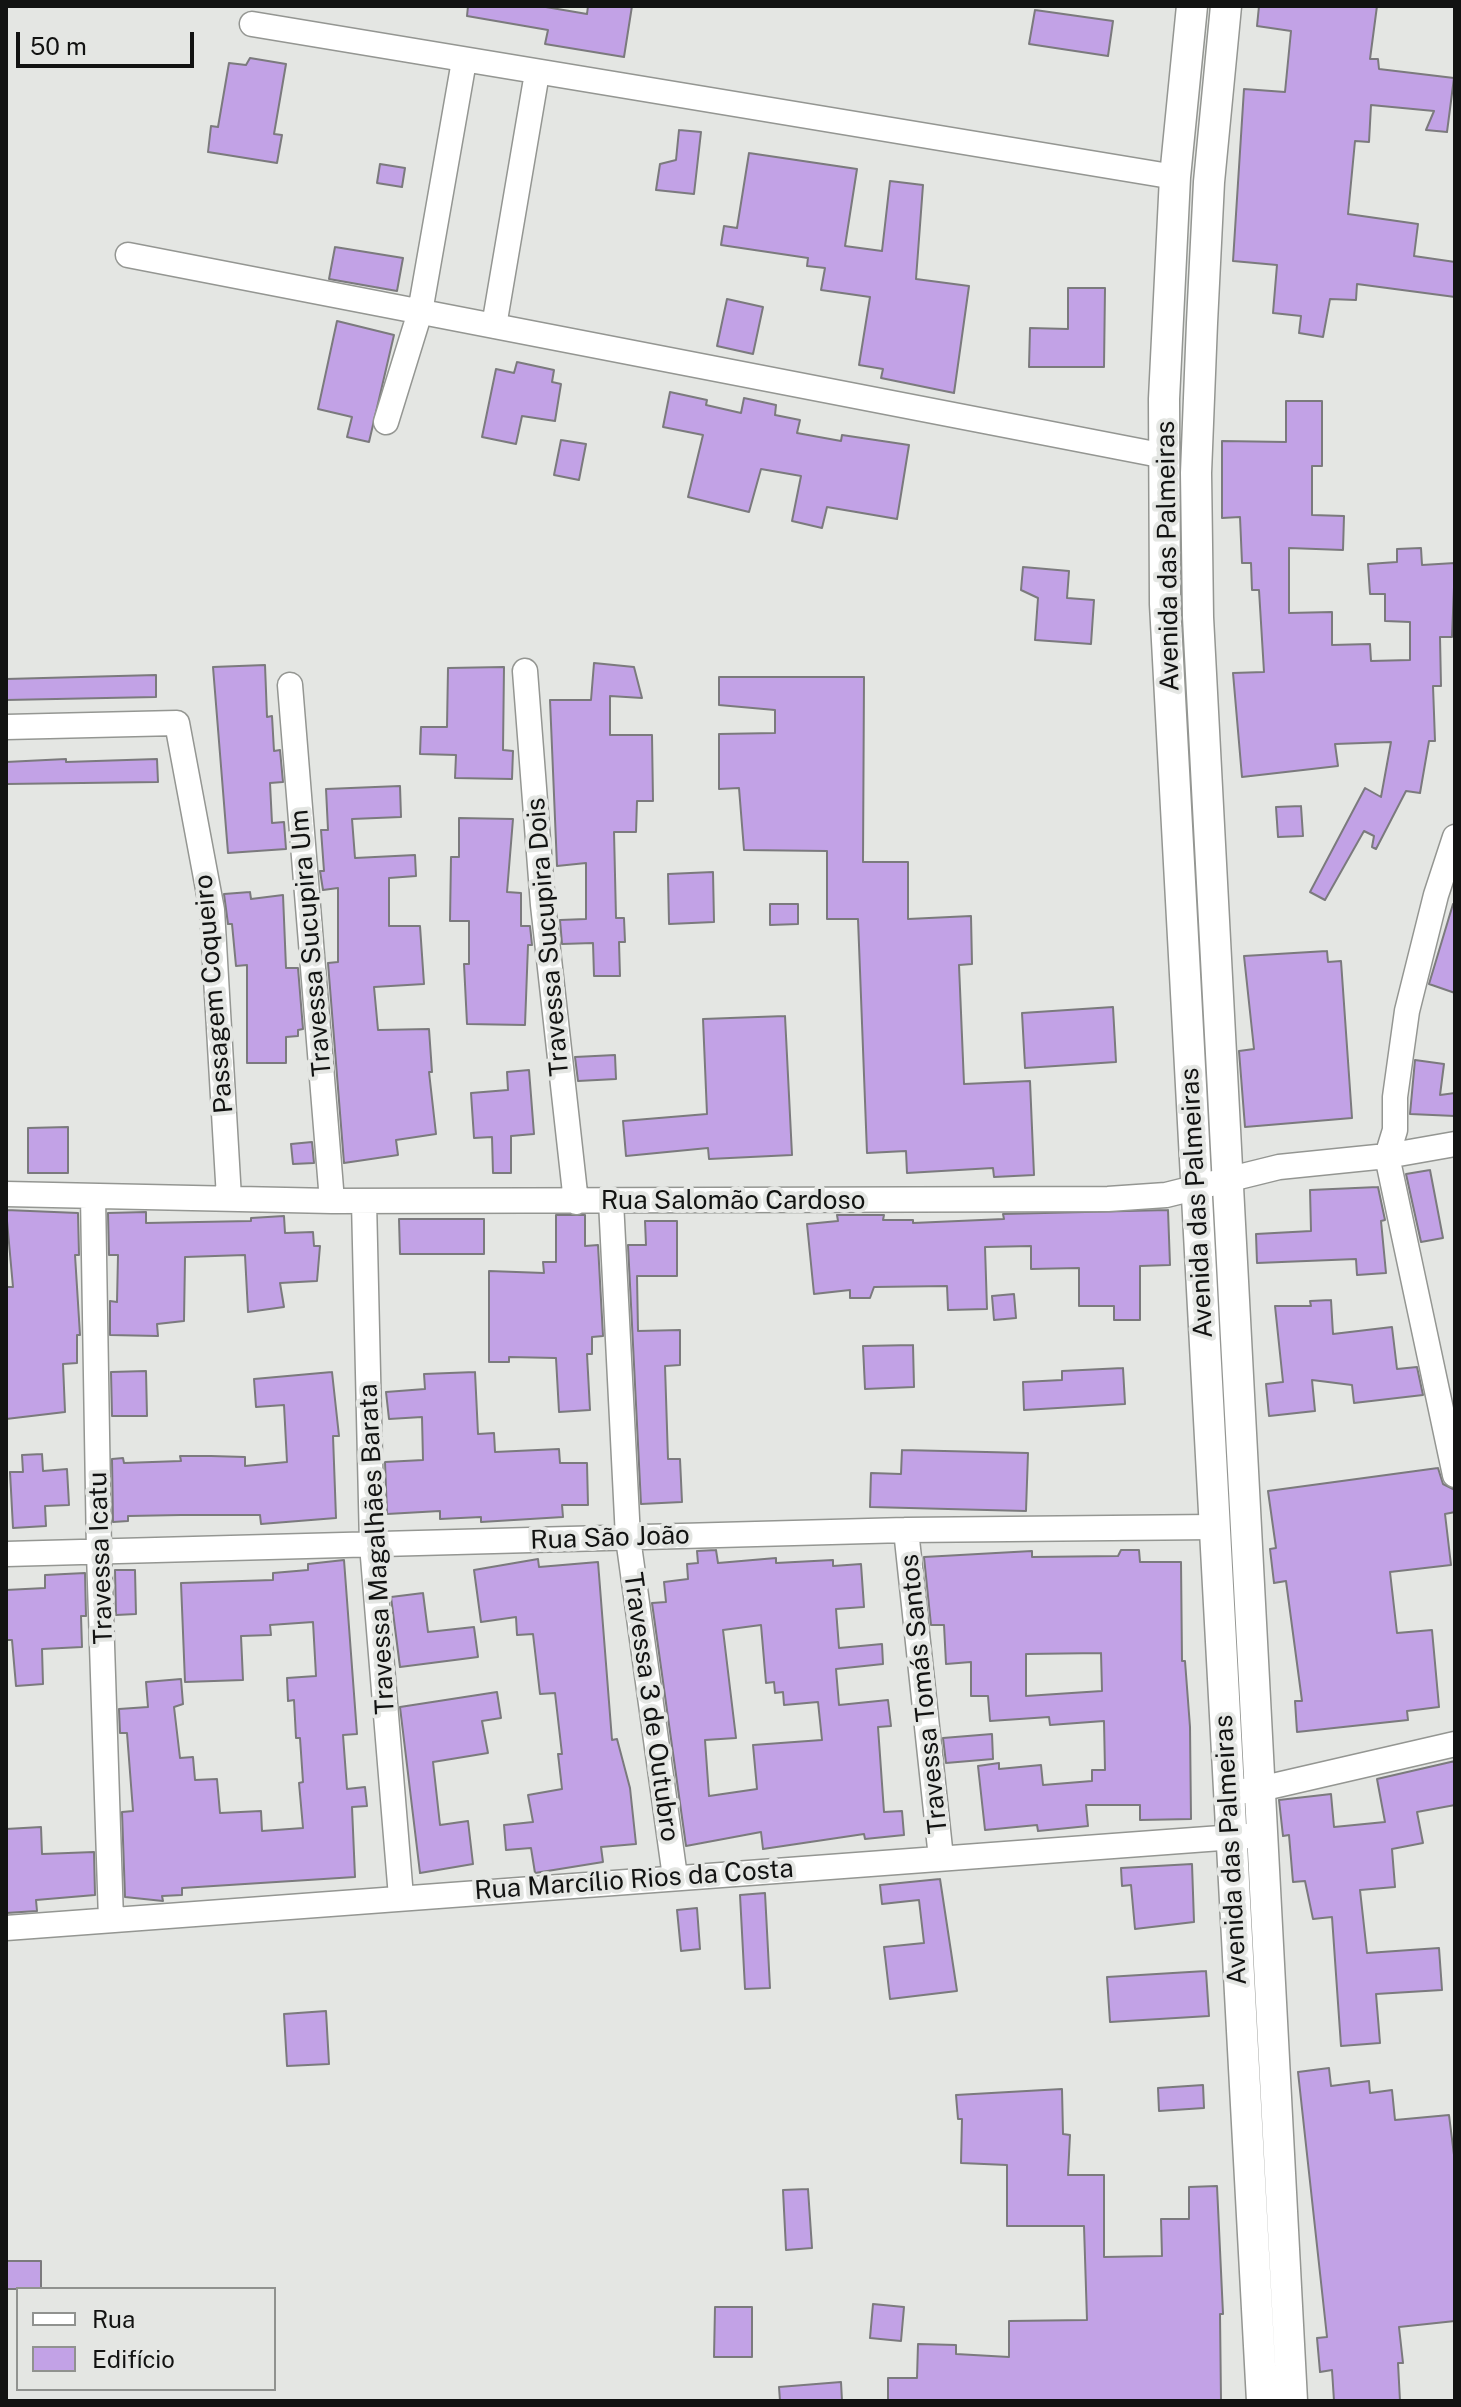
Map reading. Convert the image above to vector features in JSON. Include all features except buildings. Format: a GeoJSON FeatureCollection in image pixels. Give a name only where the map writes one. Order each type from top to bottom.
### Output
{"type":"FeatureCollection","features":[{"type":"Feature","properties":{"kind":"main road","name":"Avenida das Palmeiras"},"geometry":{"type":"LineString","coordinates":[[1192,6],[1175,177],[1165,456],[1165,604],[1262,2401]]}},
{"type":"Feature","properties":{"kind":"main road","name":"Avenida das Palmeiras"},"geometry":{"type":"LineString","coordinates":[[1226,6],[1209,182],[1196,473],[1198,617],[1231,1181],[1292,2401]]}},
{"type":"Feature","properties":{"kind":"street"},"geometry":{"type":"LineString","coordinates":[[252,24],[1175,177]]}},
{"type":"Feature","properties":{"kind":"street"},"geometry":{"type":"LineString","coordinates":[[386,422],[420,312],[464,61]]}},
{"type":"Feature","properties":{"kind":"street"},"geometry":{"type":"LineString","coordinates":[[494,326],[537,73]]}},
{"type":"Feature","properties":{"kind":"street"},"geometry":{"type":"LineString","coordinates":[[128,255],[1165,456]]}},
{"type":"Feature","properties":{"kind":"street","name":"Travessa Sucupira Dois"},"geometry":{"type":"LineString","coordinates":[[525,671],[543,905],[576,1202]]}},
{"type":"Feature","properties":{"kind":"street","name":"Travessa Sucupira Um"},"geometry":{"type":"LineString","coordinates":[[290,685],[332,1201]]}},
{"type":"Feature","properties":{"kind":"street","name":"Passagem Coqueiro"},"geometry":{"type":"LineString","coordinates":[[6,727],[177,723],[212,910],[229,1198]]}},
{"type":"Feature","properties":{"kind":"street"},"geometry":{"type":"LineString","coordinates":[[1455,837],[1436,895],[1407,1011],[1397,1082],[1395,1130],[1387,1156],[1455,1475]]}},
{"type":"Feature","properties":{"kind":"street","name":"Rua Salomão Cardoso"},"geometry":{"type":"LineString","coordinates":[[6,1194],[332,1201],[1108,1199],[1195,1189],[1279,1167],[1387,1156],[1455,1144]]}},
{"type":"Feature","properties":{"kind":"street","name":"Travessa Icatu"},"geometry":{"type":"LineString","coordinates":[[93,1196],[99,1553],[111,1920]]}},
{"type":"Feature","properties":{"kind":"street","name":"Travessa Magalhães Barata"},"geometry":{"type":"LineString","coordinates":[[364,1201],[372,1545],[401,1897]]}},
{"type":"Feature","properties":{"kind":"street","name":"Travessa 3 de Outubro"},"geometry":{"type":"LineString","coordinates":[[611,1201],[628,1538],[675,1877]]}},
{"type":"Feature","properties":{"kind":"street","name":"Rua São João"},"geometry":{"type":"LineString","coordinates":[[6,1554],[906,1530],[1214,1527]]}},
{"type":"Feature","properties":{"kind":"street","name":"Travessa Tomás Santos"},"geometry":{"type":"LineString","coordinates":[[906,1530],[941,1858]]}},
{"type":"Feature","properties":{"kind":"street"},"geometry":{"type":"LineString","coordinates":[[1228,1793],[1260,1789],[1455,1744]]}},
{"type":"Feature","properties":{"kind":"street","name":"Rua Marcílio Rios da Costa"},"geometry":{"type":"LineString","coordinates":[[6,1928],[1262,1835]]}}]}
